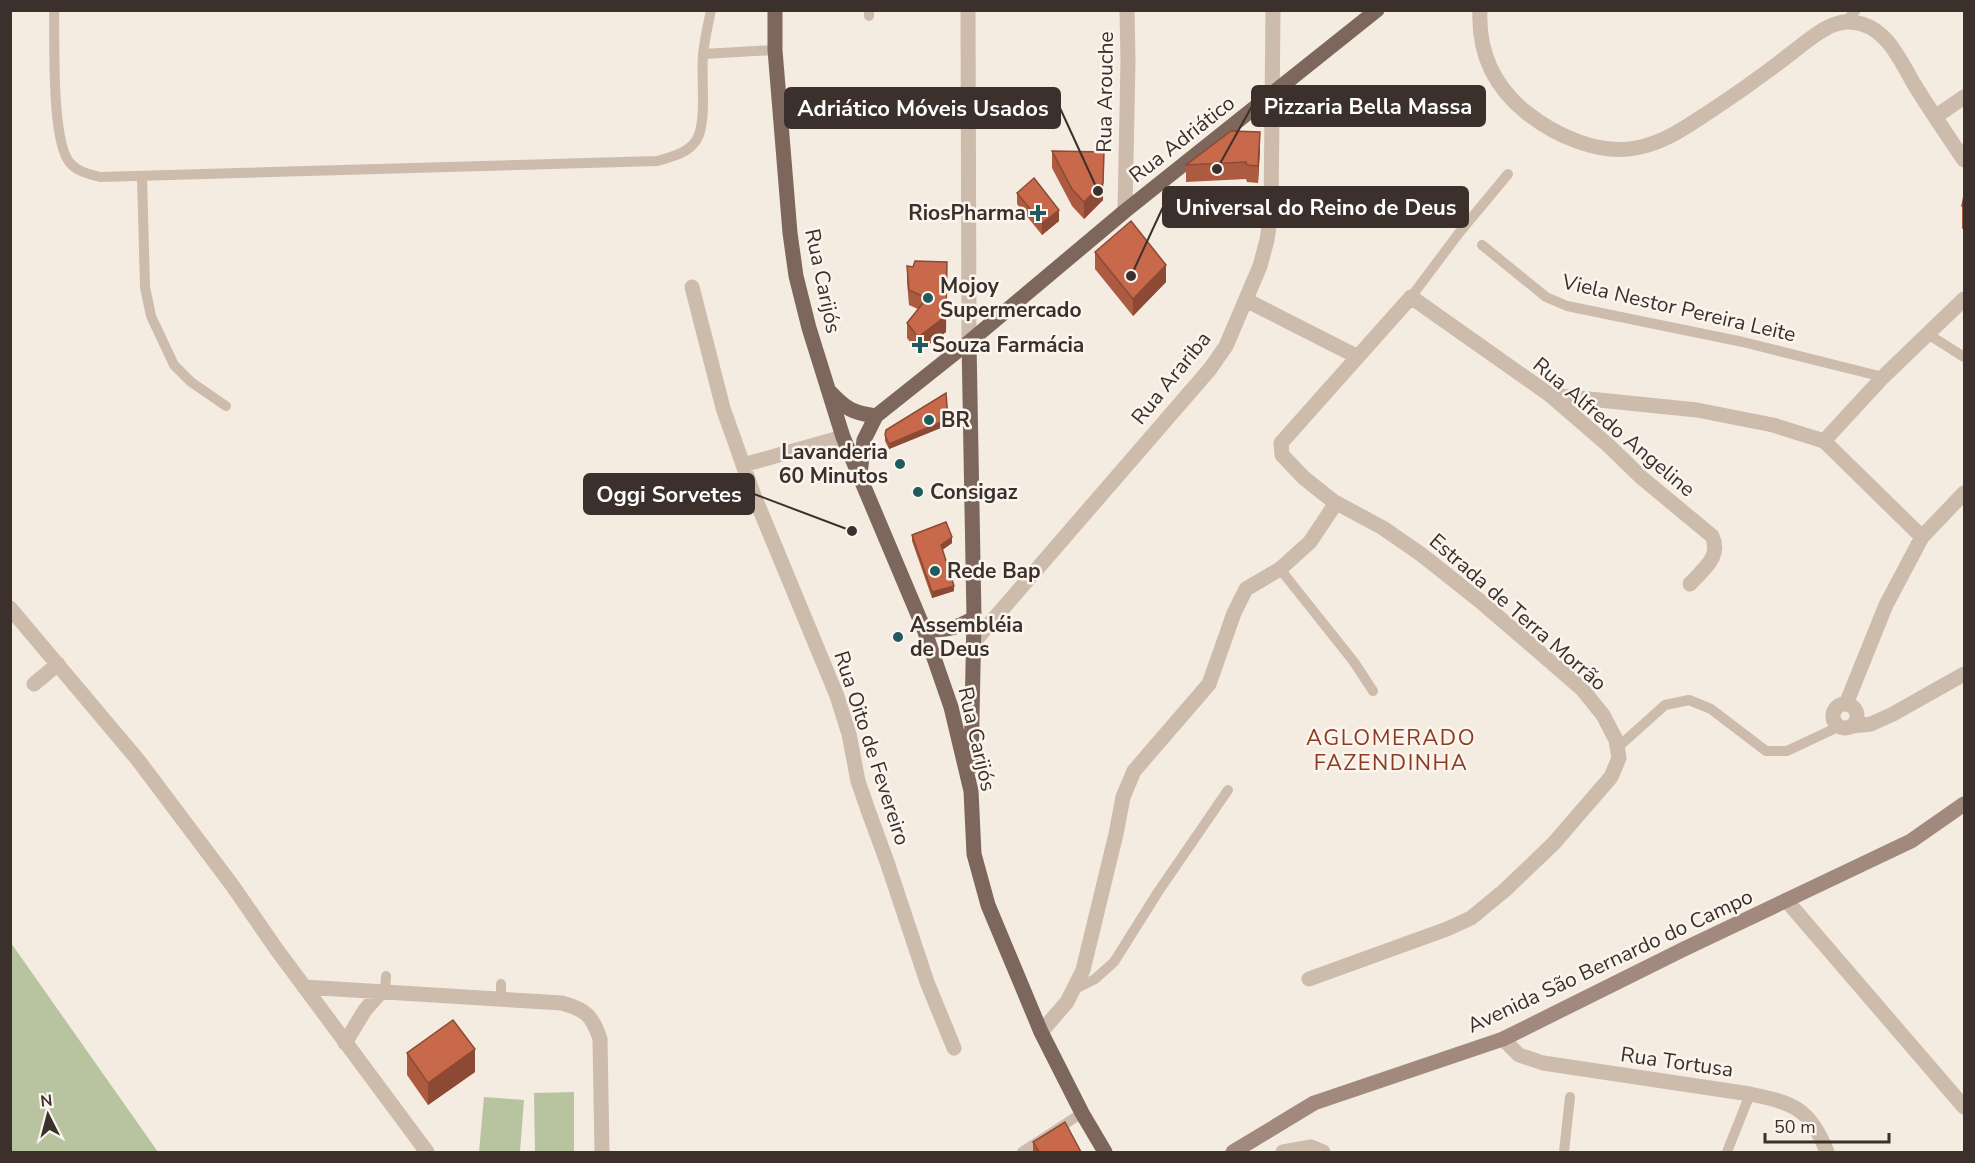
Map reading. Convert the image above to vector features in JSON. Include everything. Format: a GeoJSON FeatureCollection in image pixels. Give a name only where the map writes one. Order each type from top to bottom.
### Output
{"type":"FeatureCollection","features":[{"type":"Feature","properties":{"kind":"main road","name":"Rua Carijós"},"geometry":{"type":"LineString","coordinates":[[775,10],[775,50],[781,134],[796,276],[827,388],[843,437],[924,629],[951,707],[971,791],[974,854],[980,881],[998,931],[1041,1032],[1082,1113],[1105,1152]]}},
{"type":"Feature","properties":{"kind":"main road","name":"Rua Adriático"},"geometry":{"type":"LineString","coordinates":[[860,477],[864,440],[876,416],[969,342],[1125,211],[1377,10]]}},
{"type":"Feature","properties":{"kind":"main road"},"geometry":{"type":"LineString","coordinates":[[969,342],[974,618],[971,791]]}},
{"type":"Feature","properties":{"kind":"main road"},"geometry":{"type":"LineString","coordinates":[[827,388],[851,411],[876,416]]}},
{"type":"Feature","properties":{"kind":"main road"},"geometry":{"type":"LineString","coordinates":[[924,629],[949,630],[958,628],[974,618]]}},
{"type":"Feature","properties":{"kind":"main road","name":"Avenida São Bernardo do Campo"},"geometry":{"type":"LineString","coordinates":[[1233,1152],[1314,1103],[1503,1039],[1911,841],[1965,804]]}},
{"type":"Feature","properties":{"kind":"street"},"geometry":{"type":"LineString","coordinates":[[968,10],[969,342]]}},
{"type":"Feature","properties":{"kind":"street","name":"Rua Arouche"},"geometry":{"type":"LineString","coordinates":[[1125,211],[1127,10]]}},
{"type":"Feature","properties":{"kind":"street","name":"Rua Arariba"},"geometry":{"type":"LineString","coordinates":[[973,643],[1210,369],[1226,346],[1260,266],[1271,213],[1273,10]]}},
{"type":"Feature","properties":{"kind":"street"},"geometry":{"type":"LineString","coordinates":[[1480,10],[1479,28],[1482,47],[1490,69],[1503,91],[1540,123],[1575,141],[1605,148],[1635,149],[1660,142],[1681,131],[1753,82],[1827,26],[1851,16],[1875,30],[1888,41],[1935,117],[1965,160]]}},
{"type":"Feature","properties":{"kind":"street"},"geometry":{"type":"LineString","coordinates":[[1935,117],[1965,97]]}},
{"type":"Feature","properties":{"kind":"street","name":"Rua Oito de Fevereiro"},"geometry":{"type":"LineString","coordinates":[[692,287],[723,408],[743,465],[837,696],[849,734],[858,781],[927,982],[954,1047]]}},
{"type":"Feature","properties":{"kind":"street"},"geometry":{"type":"LineString","coordinates":[[1246,300],[1356,356],[1411,297]]}},
{"type":"Feature","properties":{"kind":"street","name":"Rua Alfredo Angeline"},"geometry":{"type":"LineString","coordinates":[[1411,297],[1550,395],[1642,478],[1712,536],[1715,543],[1714,557],[1690,584]]}},
{"type":"Feature","properties":{"kind":"street"},"geometry":{"type":"LineString","coordinates":[[1824,441],[1926,333],[1965,299]]}},
{"type":"Feature","properties":{"kind":"street","name":"Estrada de Terra Morrão"},"geometry":{"type":"LineString","coordinates":[[1356,356],[1281,443],[1282,455],[1304,478],[1336,503],[1383,528],[1422,555],[1480,601],[1582,689],[1603,715],[1616,740],[1617,748]]}},
{"type":"Feature","properties":{"kind":"street"},"geometry":{"type":"LineString","coordinates":[[1550,395],[1697,410],[1773,425],[1824,441],[1922,537]]}},
{"type":"Feature","properties":{"kind":"street"},"geometry":{"type":"LineString","coordinates":[[743,465],[843,437]]}},
{"type":"Feature","properties":{"kind":"street"},"geometry":{"type":"LineString","coordinates":[[1845,726],[1857,719],[1856,711],[1846,704],[1886,605],[1922,537],[1965,493]]}},
{"type":"Feature","properties":{"kind":"street"},"geometry":{"type":"LineString","coordinates":[[1041,1032],[1067,1002],[1083,970],[1123,797],[1134,771],[1209,684],[1234,613],[1246,589],[1280,569],[1310,542],[1336,503]]}},
{"type":"Feature","properties":{"kind":"street"},"geometry":{"type":"LineString","coordinates":[[10,608],[138,760],[427,1152]]}},
{"type":"Feature","properties":{"kind":"street"},"geometry":{"type":"LineString","coordinates":[[34,684],[58,664]]}},
{"type":"Feature","properties":{"kind":"street"},"geometry":{"type":"LineString","coordinates":[[1845,726],[1871,724],[1965,674]]}},
{"type":"Feature","properties":{"kind":"street"},"geometry":{"type":"LineString","coordinates":[[1309,979],[1447,929],[1471,918],[1505,890],[1554,843],[1611,777],[1619,758],[1617,748]]}},
{"type":"Feature","properties":{"kind":"street"},"geometry":{"type":"LineString","coordinates":[[1786,900],[1965,1107]]}},
{"type":"Feature","properties":{"kind":"street"},"geometry":{"type":"LineString","coordinates":[[304,987],[384,987],[501,992],[562,1003],[587,1013],[595,1024],[600,1039],[602,1152]]}},
{"type":"Feature","properties":{"kind":"street"},"geometry":{"type":"LineString","coordinates":[[345,1043],[365,1010],[384,987]]}},
{"type":"Feature","properties":{"kind":"street","name":"Rua Tortusa"},"geometry":{"type":"LineString","coordinates":[[1503,1039],[1519,1055],[1543,1063],[1783,1101],[1795,1106],[1806,1115],[1827,1152]]}},
{"type":"Feature","properties":{"kind":"street"},"geometry":{"type":"LineString","coordinates":[[1283,1152],[1311,1147],[1323,1152]]}},
{"type":"Feature","properties":{"kind":"lane"},"geometry":{"type":"LineString","coordinates":[[54,10],[57,125],[61,145],[70,163],[83,172],[100,177],[657,160],[688,150],[698,139],[702,123],[703,54],[711,10]]}},
{"type":"Feature","properties":{"kind":"lane"},"geometry":{"type":"LineString","coordinates":[[703,54],[775,50]]}},
{"type":"Feature","properties":{"kind":"lane"},"geometry":{"type":"LineString","coordinates":[[1411,297],[1459,233],[1508,174]]}},
{"type":"Feature","properties":{"kind":"lane"},"geometry":{"type":"LineString","coordinates":[[142,176],[145,287],[151,316],[174,365],[191,382],[226,406]]}},
{"type":"Feature","properties":{"kind":"lane","name":"Viela Nestor Pereira Leite"},"geometry":{"type":"LineString","coordinates":[[1482,245],[1546,297],[1566,306],[1743,342],[1883,377]]}},
{"type":"Feature","properties":{"kind":"lane"},"geometry":{"type":"LineString","coordinates":[[1926,333],[1965,357]]}},
{"type":"Feature","properties":{"kind":"lane"},"geometry":{"type":"LineString","coordinates":[[1280,569],[1354,662],[1373,692]]}},
{"type":"Feature","properties":{"kind":"lane"},"geometry":{"type":"LineString","coordinates":[[1617,748],[1665,705],[1689,700],[1711,709],[1766,751],[1787,752],[1845,726]]}},
{"type":"Feature","properties":{"kind":"lane"},"geometry":{"type":"LineString","coordinates":[[1075,989],[1095,979],[1114,962],[1158,892],[1228,790]]}},
{"type":"Feature","properties":{"kind":"lane"},"geometry":{"type":"LineString","coordinates":[[1727,1152],[1750,1094]]}},
{"type":"Feature","properties":{"kind":"lane"},"geometry":{"type":"LineString","coordinates":[[1564,1152],[1570,1097]]}},
{"type":"Feature","properties":{"kind":"lane"},"geometry":{"type":"LineString","coordinates":[[1022,1152],[1082,1113]]}},
{"type":"Feature","properties":{"kind":"green space"},"geometry":{"type":"Polygon","coordinates":[[[11,943],[158,1152],[11,1152],[11,943]]]}},
{"type":"Feature","properties":{"kind":"green space"},"geometry":{"type":"Polygon","coordinates":[[[574,1092],[574,1152],[535,1152],[534,1093],[574,1092]]]}},
{"type":"Feature","properties":{"kind":"green space"},"geometry":{"type":"Polygon","coordinates":[[[484,1097],[524,1100],[520,1152],[479,1152],[484,1097]]]}},
{"type":"Feature","properties":{"kind":"building"},"geometry":{"type":"Polygon","coordinates":[[[1231,131],[1260,132],[1258,166],[1247,165],[1246,162],[1186,165],[1231,131]]]}},
{"type":"Feature","properties":{"kind":"building"},"geometry":{"type":"Polygon","coordinates":[[[1052,151],[1104,152],[1103,183],[1084,202],[1072,189],[1052,151]]]}},
{"type":"Feature","properties":{"kind":"building"},"geometry":{"type":"Polygon","coordinates":[[[1034,178],[1059,210],[1042,223],[1017,193],[1034,178]]]}},
{"type":"Feature","properties":{"kind":"building"},"geometry":{"type":"Polygon","coordinates":[[[1131,221],[1166,265],[1133,299],[1095,252],[1131,221]]]}},
{"type":"Feature","properties":{"kind":"building"},"geometry":{"type":"Polygon","coordinates":[[[915,261],[947,262],[946,316],[918,337],[907,323],[927,298],[909,290],[907,266],[913,267],[915,261]]]}},
{"type":"Feature","properties":{"kind":"building","name":"BR"},"geometry":{"type":"Polygon","coordinates":[[[946,393],[948,419],[889,444],[885,435],[886,430],[946,393]]]}},
{"type":"Feature","properties":{"kind":"building","name":"Rede Bap"},"geometry":{"type":"Polygon","coordinates":[[[946,522],[952,537],[941,545],[954,586],[932,592],[912,535],[946,522]]]}},
{"type":"Feature","properties":{"kind":"building"},"geometry":{"type":"Polygon","coordinates":[[[453,1020],[475,1049],[428,1083],[407,1053],[453,1020]]]}},
{"type":"Feature","properties":{"kind":"building"},"geometry":{"type":"Polygon","coordinates":[[[1065,1122],[1081,1152],[1039,1152],[1033,1142],[1065,1122]]]}},
{"type":"Feature","properties":{"kind":"place","name":"Pizzaria Bella Massa"},"geometry":{"type":"Point","coordinates":[1217,169]}},
{"type":"Feature","properties":{"kind":"place","name":"Adriático Móveis Usados"},"geometry":{"type":"Point","coordinates":[1098,191]}},
{"type":"Feature","properties":{"kind":"place","name":"RiosPharma"},"geometry":{"type":"Point","coordinates":[1038,213]}},
{"type":"Feature","properties":{"kind":"place","name":"Universal do Reino de Deus"},"geometry":{"type":"Point","coordinates":[1131,276]}},
{"type":"Feature","properties":{"kind":"place","name":"Mojoy Supermercado"},"geometry":{"type":"Point","coordinates":[928,298]}},
{"type":"Feature","properties":{"kind":"place","name":"Souza Farmácia"},"geometry":{"type":"Point","coordinates":[920,345]}},
{"type":"Feature","properties":{"kind":"place","name":"BR"},"geometry":{"type":"Point","coordinates":[929,420]}},
{"type":"Feature","properties":{"kind":"place","name":"Lavanderia 60 Minutos"},"geometry":{"type":"Point","coordinates":[900,464]}},
{"type":"Feature","properties":{"kind":"place","name":"Consigaz"},"geometry":{"type":"Point","coordinates":[918,492]}},
{"type":"Feature","properties":{"kind":"place","name":"Oggi Sorvetes"},"geometry":{"type":"Point","coordinates":[852,531]}},
{"type":"Feature","properties":{"kind":"place","name":"Rede Bap"},"geometry":{"type":"Point","coordinates":[935,571]}},
{"type":"Feature","properties":{"kind":"place","name":"Assembléia de Deus"},"geometry":{"type":"Point","coordinates":[898,637]}},
{"type":"Feature","properties":{"kind":"district","name":"AGLOMERADO FAZENDINHA"},"geometry":{"type":"Point","coordinates":[1391,750]}}]}
